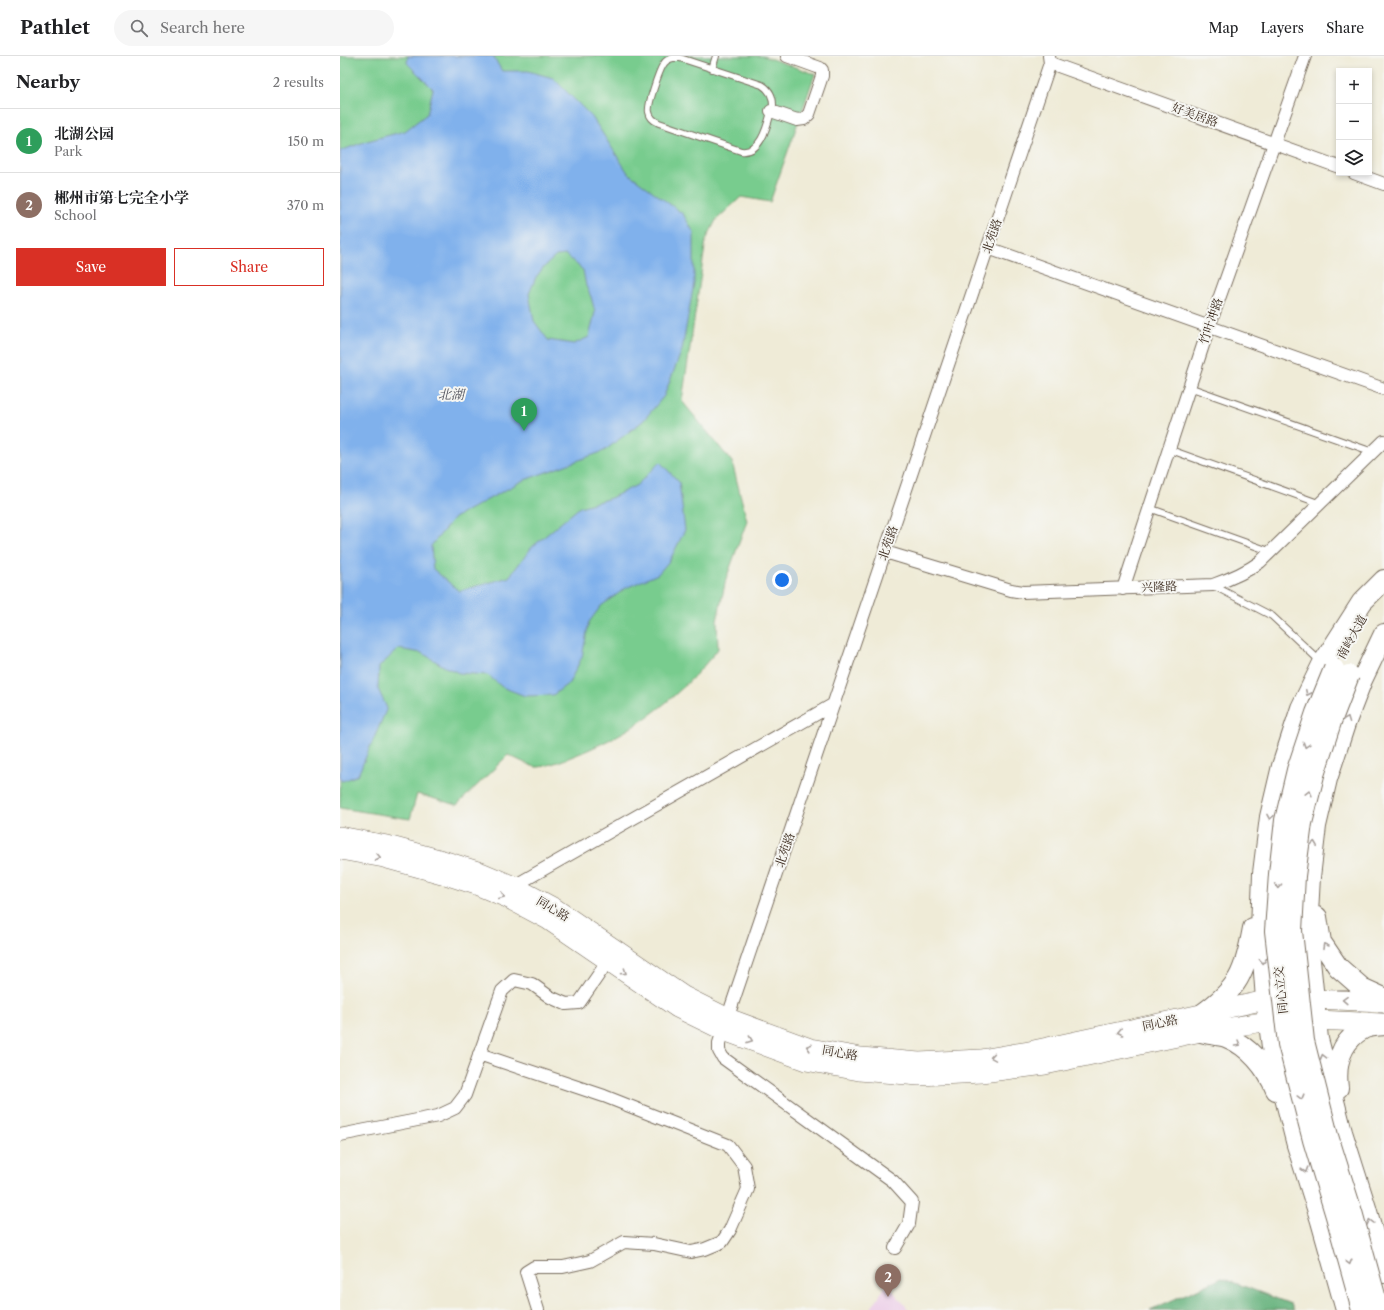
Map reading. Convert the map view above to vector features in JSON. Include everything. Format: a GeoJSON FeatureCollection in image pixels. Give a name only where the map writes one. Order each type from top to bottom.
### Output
{"type":"FeatureCollection","features":[{"type":"Feature","properties":{"kind":"highway"},"geometry":{"type":"LineString","coordinates":[[1298,1145],[1273,1084],[1262,1064],[1247,1050],[1201,1024],[1239,978],[1248,957],[1263,873],[1270,817],[1282,766],[1301,708],[1335,669],[1362,602],[1384,580]]}},
{"type":"Feature","properties":{"kind":"highway","name":"南岭大道"},"geometry":{"type":"LineString","coordinates":[[1335,669],[1369,606],[1384,585]]}},
{"type":"Feature","properties":{"kind":"highway","name":"南岭大道"},"geometry":{"type":"LineString","coordinates":[[1335,669],[1384,619]]}},
{"type":"Feature","properties":{"kind":"highway"},"geometry":{"type":"LineString","coordinates":[[1384,634],[1362,680],[1345,724],[1327,779],[1316,826],[1310,877],[1307,931],[1318,1039],[1342,1132],[1366,1208],[1384,1273]]}},
{"type":"Feature","properties":{"kind":"highway","name":"同心立交"},"geometry":{"type":"LineString","coordinates":[[1335,669],[1316,713],[1297,770],[1285,820],[1279,874],[1276,931],[1288,1044],[1312,1140],[1336,1216],[1362,1310]]}},
{"type":"Feature","properties":{"kind":"highway","name":"同心立交"},"geometry":{"type":"LineString","coordinates":[[1335,669],[1327,733],[1314,775],[1302,823],[1295,876],[1292,931],[1304,1041],[1328,1136],[1352,1212],[1379,1310]]}},
{"type":"Feature","properties":{"kind":"highway"},"geometry":{"type":"LineString","coordinates":[[1263,873],[1261,931],[1266,1000],[1272,1047],[1298,1145],[1346,1310]]}},
{"type":"Feature","properties":{"kind":"highway"},"geometry":{"type":"LineString","coordinates":[[1310,877],[1322,942],[1338,967],[1362,988],[1384,998]]}},
{"type":"Feature","properties":{"kind":"highway"},"geometry":{"type":"LineString","coordinates":[[1342,1132],[1337,1083],[1338,1062],[1342,1049],[1352,1037],[1364,1029],[1384,1024]]}},
{"type":"Feature","properties":{"kind":"main road","name":"同心路"},"geometry":{"type":"LineString","coordinates":[[340,836],[387,845],[446,861],[481,872],[514,886],[555,908],[726,1024]]}},
{"type":"Feature","properties":{"kind":"main road","name":"同心路"},"geometry":{"type":"LineString","coordinates":[[340,850],[384,858],[442,874],[476,885],[501,896],[548,920],[677,1008],[726,1024],[810,1048],[861,1057],[919,1062],[981,1059],[1201,1024],[1316,1020],[1384,1024]]}},
{"type":"Feature","properties":{"kind":"main road","name":"同心路"},"geometry":{"type":"LineString","coordinates":[[1201,1024],[1266,1000],[1313,999],[1384,1002]]}},
{"type":"Feature","properties":{"kind":"street"},"geometry":{"type":"LineString","coordinates":[[771,111],[797,120],[804,119],[809,114],[822,76],[822,70],[820,68],[787,56]]}},
{"type":"Feature","properties":{"kind":"street","name":"竹叶冲路"},"geometry":{"type":"LineString","coordinates":[[1123,589],[1209,327],[1305,56]]}},
{"type":"Feature","properties":{"kind":"street","name":"好美居路"},"geometry":{"type":"LineString","coordinates":[[1050,60],[1336,167]]}},
{"type":"Feature","properties":{"kind":"street","name":"北苑路"},"geometry":{"type":"LineString","coordinates":[[894,1248],[909,1224],[912,1202],[893,1181],[723,1058],[718,1051],[719,1043],[988,248],[1050,60]]}},
{"type":"Feature","properties":{"kind":"street"},"geometry":{"type":"LineString","coordinates":[[1362,176],[1384,184]]}},
{"type":"Feature","properties":{"kind":"street"},"geometry":{"type":"LineString","coordinates":[[988,248],[1384,389]]}},
{"type":"Feature","properties":{"kind":"street","name":"兴隆路"},"geometry":{"type":"LineString","coordinates":[[885,552],[1011,590],[1024,592],[1213,585],[1230,580],[1246,572],[1272,552],[1384,441]]}},
{"type":"Feature","properties":{"kind":"street"},"geometry":{"type":"LineString","coordinates":[[514,886],[834,704]]}},
{"type":"Feature","properties":{"kind":"street"},"geometry":{"type":"LineString","coordinates":[[340,1135],[438,1116],[455,1108],[465,1095],[502,991],[514,980],[532,984],[550,997],[566,1004],[579,1003],[608,961]]}},
{"type":"Feature","properties":{"kind":"street"},"geometry":{"type":"LineString","coordinates":[[480,1054],[604,1096],[728,1145],[744,1166],[748,1189],[730,1230],[722,1242],[705,1249],[691,1252],[654,1244],[624,1242],[590,1260],[563,1267],[534,1267],[526,1272],[538,1310]]}},
{"type":"Feature","properties":{"kind":"lane"},"geometry":{"type":"LineString","coordinates":[[712,68],[716,56]]}},
{"type":"Feature","properties":{"kind":"lane"},"geometry":{"type":"LineString","coordinates":[[673,58],[680,58],[712,68],[762,85],[769,92],[773,101],[771,111],[759,144],[753,150],[745,151],[659,123],[652,119],[648,108],[662,67],[666,61],[673,58]]}},
{"type":"Feature","properties":{"kind":"lane"},"geometry":{"type":"LineString","coordinates":[[1189,387],[1373,452]]}},
{"type":"Feature","properties":{"kind":"lane"},"geometry":{"type":"LineString","coordinates":[[1168,449],[1321,504]]}},
{"type":"Feature","properties":{"kind":"lane"},"geometry":{"type":"LineString","coordinates":[[1149,508],[1272,552]]}},
{"type":"Feature","properties":{"kind":"lane"},"geometry":{"type":"LineString","coordinates":[[1213,585],[1272,616],[1335,669]]}},
{"type":"Feature","properties":{"kind":"shaded area"},"geometry":{"type":"Polygon","coordinates":[[[887,1284],[909,1310],[870,1310],[887,1284]]]}},
{"type":"Feature","properties":{"kind":"green space","name":"北湖"},"geometry":{"type":"Polygon","coordinates":[[[340,56],[763,56],[815,74],[770,202],[741,197],[716,220],[706,240],[682,401],[732,462],[747,521],[726,579],[717,621],[718,649],[702,668],[669,700],[634,726],[593,748],[553,764],[536,767],[508,755],[457,805],[417,794],[410,819],[340,808],[340,56]]]}},
{"type":"Feature","properties":{"kind":"green space"},"geometry":{"type":"Polygon","coordinates":[[[1222,1278],[1291,1304],[1294,1310],[1150,1310],[1222,1278]]]}},
{"type":"Feature","properties":{"kind":"water","name":"北湖"},"geometry":{"type":"Polygon","coordinates":[[[408,56],[493,56],[502,71],[528,71],[553,78],[592,117],[628,173],[683,214],[694,233],[694,283],[682,350],[664,396],[643,421],[604,451],[522,481],[454,518],[431,546],[433,569],[459,591],[509,577],[532,547],[580,507],[611,498],[637,485],[660,462],[679,482],[685,530],[670,560],[658,574],[626,588],[601,606],[589,622],[582,657],[569,683],[553,695],[525,696],[502,687],[488,675],[459,673],[445,667],[422,653],[398,649],[379,667],[378,689],[387,708],[358,775],[343,781],[340,780],[340,151],[367,141],[405,131],[427,114],[433,89],[407,63],[408,56]],[[566,255],[556,256],[536,277],[529,294],[534,321],[548,340],[574,344],[589,337],[595,312],[586,286],[583,270],[566,255]]]}},
{"type":"Feature","properties":{"kind":"place","name":"北湖公园"},"geometry":{"type":"Point","coordinates":[524,431]}},
{"type":"Feature","properties":{"kind":"place","name":"郴州市第七完全小学"},"geometry":{"type":"Point","coordinates":[888,1297]}}]}
